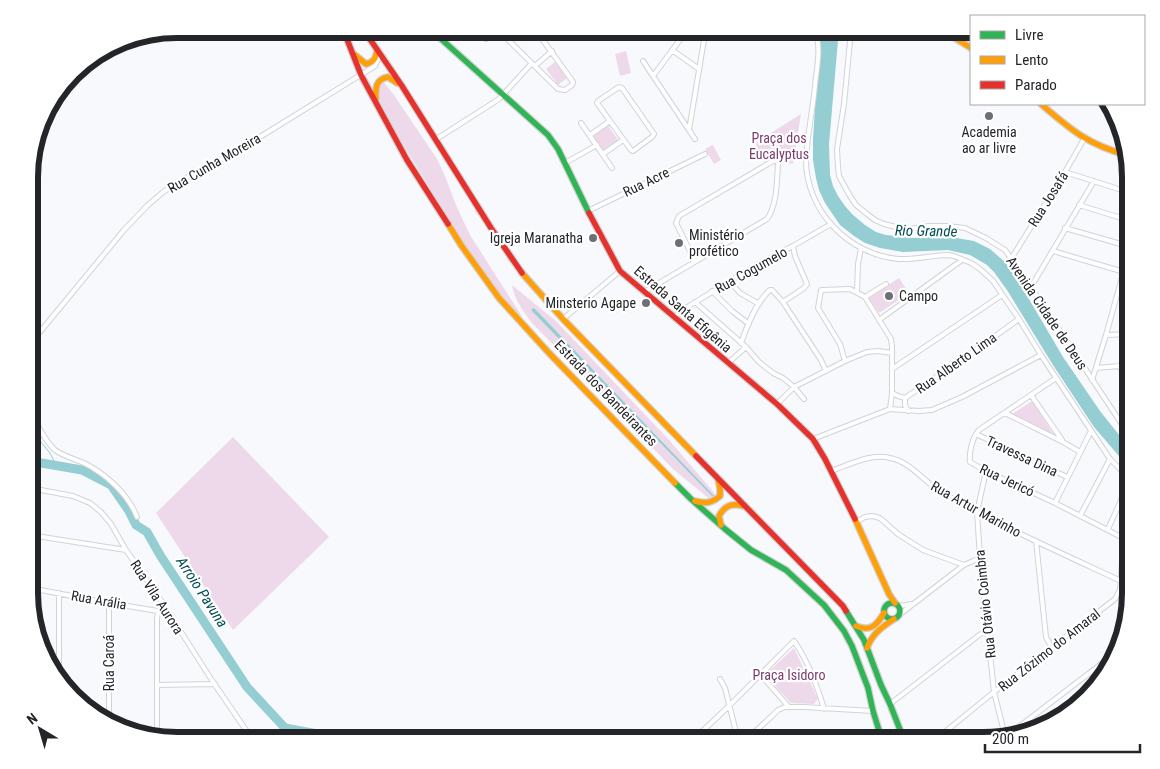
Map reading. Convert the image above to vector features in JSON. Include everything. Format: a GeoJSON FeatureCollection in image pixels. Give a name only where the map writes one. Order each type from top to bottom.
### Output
{"type":"FeatureCollection","features":[{"type":"Feature","properties":{"kind":"main road","name":"Estrada dos Bandeirantes"},"geometry":{"type":"LineString","coordinates":[[346,38],[361,74],[407,160],[460,245],[499,298],[549,353],[692,499],[725,530],[751,550],[786,570],[824,605],[848,639],[859,664],[868,688],[879,731]]}},
{"type":"Feature","properties":{"kind":"main road","name":"Estrada dos Bandeirantes"},"geometry":{"type":"LineString","coordinates":[[369,38],[402,86],[510,257],[533,286],[843,606],[867,648],[901,731]]}},
{"type":"Feature","properties":{"kind":"main road","name":"Estrada Santa Efigênia"},"geometry":{"type":"LineString","coordinates":[[440,38],[548,135],[558,149],[620,271],[777,404],[813,439],[831,471],[889,594],[897,605]]}},
{"type":"Feature","properties":{"kind":"main road"},"geometry":{"type":"LineString","coordinates":[[955,38],[970,47]]}},
{"type":"Feature","properties":{"kind":"main road"},"geometry":{"type":"LineString","coordinates":[[352,53],[366,64],[373,63],[378,52]]}},
{"type":"Feature","properties":{"kind":"main road"},"geometry":{"type":"LineString","coordinates":[[376,101],[375,86],[382,78],[389,78],[402,86]]}},
{"type":"Feature","properties":{"kind":"main road"},"geometry":{"type":"LineString","coordinates":[[1042,105],[1084,139],[1103,149],[1120,153]]}},
{"type":"Feature","properties":{"kind":"main road"},"geometry":{"type":"LineString","coordinates":[[692,499],[711,503],[720,496],[721,492],[717,478]]}},
{"type":"Feature","properties":{"kind":"main road"},"geometry":{"type":"LineString","coordinates":[[725,530],[719,519],[722,511],[729,504],[745,506]]}},
{"type":"Feature","properties":{"kind":"main road"},"geometry":{"type":"LineString","coordinates":[[856,626],[864,629],[874,626],[884,613],[889,594]]}},
{"type":"Feature","properties":{"kind":"main road"},"geometry":{"type":"LineString","coordinates":[[867,648],[877,631],[897,617],[900,611],[897,605],[890,603],[886,605]]}},
{"type":"Feature","properties":{"kind":"main road"},"geometry":{"type":"LineString","coordinates":[[884,613],[889,618],[897,617]]}},
{"type":"Feature","properties":{"kind":"street"},"geometry":{"type":"LineString","coordinates":[[506,38],[558,89],[565,90],[573,82],[542,38]]}},
{"type":"Feature","properties":{"kind":"street"},"geometry":{"type":"LineString","coordinates":[[653,76],[681,38]]}},
{"type":"Feature","properties":{"kind":"street"},"geometry":{"type":"LineString","coordinates":[[690,130],[704,40],[703,38]]}},
{"type":"Feature","properties":{"kind":"street","name":"Avenida Cidade de Deus"},"geometry":{"type":"LineString","coordinates":[[817,38],[818,57],[806,160],[808,176],[816,200],[830,224],[846,239],[877,255],[898,259],[942,255],[954,256],[980,269],[987,275],[1019,319],[1110,459],[1122,470]]}},
{"type":"Feature","properties":{"kind":"street","name":"Avenida Cidade de Deus"},"geometry":{"type":"LineString","coordinates":[[852,38],[837,149],[839,176],[856,205],[875,220],[884,224],[909,228],[929,226],[965,228],[976,232],[1005,250],[1122,425]]}},
{"type":"Feature","properties":{"kind":"street"},"geometry":{"type":"LineString","coordinates":[[672,50],[700,69]]}},
{"type":"Feature","properties":{"kind":"street"},"geometry":{"type":"LineString","coordinates":[[435,140],[499,99],[534,65],[552,51]]}},
{"type":"Feature","properties":{"kind":"street","name":"Rua Cunha Moreira"},"geometry":{"type":"LineString","coordinates":[[38,334],[124,230],[163,192],[242,148],[375,66],[378,52]]}},
{"type":"Feature","properties":{"kind":"street"},"geometry":{"type":"LineString","coordinates":[[643,61],[696,139]]}},
{"type":"Feature","properties":{"kind":"street"},"geometry":{"type":"LineString","coordinates":[[618,88],[621,88],[654,134],[633,150],[623,140],[597,102],[618,88]]}},
{"type":"Feature","properties":{"kind":"street"},"geometry":{"type":"LineString","coordinates":[[590,135],[610,121]]}},
{"type":"Feature","properties":{"kind":"street","name":"Rua Acre"},"geometry":{"type":"LineString","coordinates":[[581,123],[612,168]]}},
{"type":"Feature","properties":{"kind":"street","name":"Rua Josafá"},"geometry":{"type":"LineString","coordinates":[[1011,259],[1084,139]]}},
{"type":"Feature","properties":{"kind":"street"},"geometry":{"type":"LineString","coordinates":[[603,154],[623,140]]}},
{"type":"Feature","properties":{"kind":"street"},"geometry":{"type":"LineString","coordinates":[[565,163],[596,145]]}},
{"type":"Feature","properties":{"kind":"street","name":"Rua Acre"},"geometry":{"type":"LineString","coordinates":[[588,211],[705,154]]}},
{"type":"Feature","properties":{"kind":"street"},"geometry":{"type":"LineString","coordinates":[[644,292],[767,219],[774,199],[777,161],[773,161],[679,216],[676,223],[695,261]]}},
{"type":"Feature","properties":{"kind":"street"},"geometry":{"type":"LineString","coordinates":[[1065,172],[1122,190]]}},
{"type":"Feature","properties":{"kind":"street"},"geometry":{"type":"LineString","coordinates":[[1030,287],[1094,181]]}},
{"type":"Feature","properties":{"kind":"street"},"geometry":{"type":"LineString","coordinates":[[1079,205],[1122,218]]}},
{"type":"Feature","properties":{"kind":"street","name":"Rua Cogumelo"},"geometry":{"type":"LineString","coordinates":[[674,318],[679,312],[712,291],[830,224]]}},
{"type":"Feature","properties":{"kind":"street"},"geometry":{"type":"LineString","coordinates":[[1065,228],[1122,244]]}},
{"type":"Feature","properties":{"kind":"street"},"geometry":{"type":"LineString","coordinates":[[783,302],[807,284],[795,256],[793,246]]}},
{"type":"Feature","properties":{"kind":"street"},"geometry":{"type":"LineString","coordinates":[[857,292],[858,264],[861,248]]}},
{"type":"Feature","properties":{"kind":"street"},"geometry":{"type":"LineString","coordinates":[[1053,251],[1122,271]]}},
{"type":"Feature","properties":{"kind":"street"},"geometry":{"type":"LineString","coordinates":[[879,320],[962,260]]}},
{"type":"Feature","properties":{"kind":"street"},"geometry":{"type":"LineString","coordinates":[[563,319],[620,271]]}},
{"type":"Feature","properties":{"kind":"street"},"geometry":{"type":"LineString","coordinates":[[1092,380],[1122,279]]}},
{"type":"Feature","properties":{"kind":"street"},"geometry":{"type":"LineString","coordinates":[[729,281],[740,293],[759,304]]}},
{"type":"Feature","properties":{"kind":"street"},"geometry":{"type":"LineString","coordinates":[[865,297],[886,284]]}},
{"type":"Feature","properties":{"kind":"street"},"geometry":{"type":"LineString","coordinates":[[845,361],[840,344],[818,308],[821,290],[850,289],[857,292],[865,297],[879,320],[890,339],[892,353],[890,409]]}},
{"type":"Feature","properties":{"kind":"street"},"geometry":{"type":"LineString","coordinates":[[741,343],[759,304],[766,293],[770,290],[774,291],[821,360],[826,371]]}},
{"type":"Feature","properties":{"kind":"street"},"geometry":{"type":"LineString","coordinates":[[712,291],[732,311],[749,324]]}},
{"type":"Feature","properties":{"kind":"street"},"geometry":{"type":"LineString","coordinates":[[892,369],[1002,295]]}},
{"type":"Feature","properties":{"kind":"street"},"geometry":{"type":"LineString","coordinates":[[695,302],[746,347],[759,362],[794,387],[804,399]]}},
{"type":"Feature","properties":{"kind":"street","name":"Rua Alberto Lima"},"geometry":{"type":"LineString","coordinates":[[892,393],[905,398],[1019,319]]}},
{"type":"Feature","properties":{"kind":"street"},"geometry":{"type":"LineString","coordinates":[[1106,335],[1122,334]]}},
{"type":"Feature","properties":{"kind":"street"},"geometry":{"type":"LineString","coordinates":[[728,364],[746,347]]}},
{"type":"Feature","properties":{"kind":"street"},"geometry":{"type":"LineString","coordinates":[[777,404],[794,387],[845,361],[867,352],[892,353]]}},
{"type":"Feature","properties":{"kind":"street"},"geometry":{"type":"LineString","coordinates":[[813,439],[890,409],[926,412],[938,408],[1041,354]]}},
{"type":"Feature","properties":{"kind":"street"},"geometry":{"type":"LineString","coordinates":[[1119,366],[1122,370]]}},
{"type":"Feature","properties":{"kind":"street"},"geometry":{"type":"LineString","coordinates":[[1096,368],[1122,366]]}},
{"type":"Feature","properties":{"kind":"street"},"geometry":{"type":"LineString","coordinates":[[976,434],[1056,378]]}},
{"type":"Feature","properties":{"kind":"street"},"geometry":{"type":"LineString","coordinates":[[1031,395],[1063,442]]}},
{"type":"Feature","properties":{"kind":"street"},"geometry":{"type":"LineString","coordinates":[[905,398],[908,411]]}},
{"type":"Feature","properties":{"kind":"street"},"geometry":{"type":"LineString","coordinates":[[1005,413],[1080,452]]}},
{"type":"Feature","properties":{"kind":"street"},"geometry":{"type":"LineString","coordinates":[[38,426],[53,448],[103,474],[118,488],[138,517]]}},
{"type":"Feature","properties":{"kind":"street"},"geometry":{"type":"LineString","coordinates":[[1055,503],[1091,431]]}},
{"type":"Feature","properties":{"kind":"street","name":"Rua Jericó"},"geometry":{"type":"LineString","coordinates":[[976,434],[972,444],[970,462],[1122,536]]}},
{"type":"Feature","properties":{"kind":"street","name":"Travessa Dina"},"geometry":{"type":"LineString","coordinates":[[976,434],[1067,477]]}},
{"type":"Feature","properties":{"kind":"street","name":"Rua Artur Marinho"},"geometry":{"type":"LineString","coordinates":[[831,471],[876,457],[884,456],[900,461],[910,466],[940,492],[977,512],[1121,581]]}},
{"type":"Feature","properties":{"kind":"street"},"geometry":{"type":"LineString","coordinates":[[1080,516],[1110,459]]}},
{"type":"Feature","properties":{"kind":"street","name":"Rua Otávio Coimbra"},"geometry":{"type":"LineString","coordinates":[[986,471],[977,512],[980,558],[994,692],[1004,730]]}},
{"type":"Feature","properties":{"kind":"street","name":"Rua Vila Aurora"},"geometry":{"type":"LineString","coordinates":[[38,489],[73,496],[90,503],[101,512],[111,524],[126,550],[247,732]]}},
{"type":"Feature","properties":{"kind":"street"},"geometry":{"type":"LineString","coordinates":[[1108,529],[1122,498]]}},
{"type":"Feature","properties":{"kind":"street"},"geometry":{"type":"LineString","coordinates":[[856,522],[872,516],[877,517],[898,534],[923,550],[964,565]]}},
{"type":"Feature","properties":{"kind":"street"},"geometry":{"type":"LineString","coordinates":[[38,536],[126,550]]}},
{"type":"Feature","properties":{"kind":"street"},"geometry":{"type":"LineString","coordinates":[[1036,541],[1046,637],[1052,648]]}},
{"type":"Feature","properties":{"kind":"street"},"geometry":{"type":"LineString","coordinates":[[897,617],[964,565],[980,558]]}},
{"type":"Feature","properties":{"kind":"street"},"geometry":{"type":"LineString","coordinates":[[1120,590],[1122,564]]}},
{"type":"Feature","properties":{"kind":"street","name":"Rua Arália"},"geometry":{"type":"LineString","coordinates":[[38,589],[109,603],[167,611]]}},
{"type":"Feature","properties":{"kind":"street","name":"Rua Zózimo do Amaral"},"geometry":{"type":"LineString","coordinates":[[946,731],[1115,599],[1120,590]]}},
{"type":"Feature","properties":{"kind":"street"},"geometry":{"type":"LineString","coordinates":[[59,593],[59,667]]}},
{"type":"Feature","properties":{"kind":"street","name":"Rua Caroá"},"geometry":{"type":"LineString","coordinates":[[109,603],[109,714]]}},
{"type":"Feature","properties":{"kind":"street"},"geometry":{"type":"LineString","coordinates":[[897,605],[912,604]]}},
{"type":"Feature","properties":{"kind":"street"},"geometry":{"type":"LineString","coordinates":[[157,730],[158,611]]}},
{"type":"Feature","properties":{"kind":"street"},"geometry":{"type":"LineString","coordinates":[[890,704],[987,629]]}},
{"type":"Feature","properties":{"kind":"street"},"geometry":{"type":"LineString","coordinates":[[702,731],[794,641],[809,669],[824,709]]}},
{"type":"Feature","properties":{"kind":"street"},"geometry":{"type":"LineString","coordinates":[[1018,727],[1103,662]]}},
{"type":"Feature","properties":{"kind":"street"},"geometry":{"type":"LineString","coordinates":[[760,674],[789,707]]}},
{"type":"Feature","properties":{"kind":"street"},"geometry":{"type":"LineString","coordinates":[[720,679],[725,688],[736,731]]}},
{"type":"Feature","properties":{"kind":"street"},"geometry":{"type":"LineString","coordinates":[[157,685],[215,684]]}},
{"type":"Feature","properties":{"kind":"street"},"geometry":{"type":"LineString","coordinates":[[755,731],[778,710],[785,707],[873,711]]}},
{"type":"Feature","properties":{"kind":"green space"},"geometry":{"type":"Polygon","coordinates":[[[626,51],[631,73],[620,76],[615,54],[626,51]]]}},
{"type":"Feature","properties":{"kind":"green space"},"geometry":{"type":"Polygon","coordinates":[[[555,62],[567,78],[558,85],[546,69],[555,62]]]}},
{"type":"Feature","properties":{"kind":"green space"},"geometry":{"type":"Polygon","coordinates":[[[382,80],[437,159],[470,235],[523,318],[506,303],[475,261],[404,146],[375,94],[382,80]]]}},
{"type":"Feature","properties":{"kind":"green space","name":"Praça dos Eucalyptus"},"geometry":{"type":"Polygon","coordinates":[[[801,114],[793,164],[780,162],[778,170],[776,170],[774,163],[769,161],[765,163],[755,143],[801,114]]]}},
{"type":"Feature","properties":{"kind":"green space"},"geometry":{"type":"Polygon","coordinates":[[[607,124],[619,141],[600,154],[588,138],[607,124]]]}},
{"type":"Feature","properties":{"kind":"green space"},"geometry":{"type":"Polygon","coordinates":[[[713,145],[721,160],[714,164],[705,149],[713,145]]]}},
{"type":"Feature","properties":{"kind":"green space","name":"Campo"},"geometry":{"type":"Polygon","coordinates":[[[899,278],[909,293],[879,313],[869,298],[899,278]]]}},
{"type":"Feature","properties":{"kind":"green space"},"geometry":{"type":"Polygon","coordinates":[[[512,285],[557,322],[670,441],[716,495],[712,501],[673,469],[532,323],[517,300],[512,285]]]}},
{"type":"Feature","properties":{"kind":"green space"},"geometry":{"type":"Polygon","coordinates":[[[1032,401],[1056,438],[1012,414],[1032,401]]]}},
{"type":"Feature","properties":{"kind":"green space"},"geometry":{"type":"Polygon","coordinates":[[[233,437],[329,537],[233,630],[156,513],[233,437]]]}},
{"type":"Feature","properties":{"kind":"green space","name":"Praça Isidoro"},"geometry":{"type":"Polygon","coordinates":[[[794,648],[818,699],[814,704],[791,703],[765,675],[794,648]]]}},
{"type":"Feature","properties":{"kind":"water"},"geometry":{"type":"Polygon","coordinates":[[[819,38],[838,38],[829,144],[830,175],[838,196],[852,214],[876,232],[914,238],[945,236],[974,241],[990,249],[1006,263],[1063,357],[1100,411],[1122,439],[1122,460],[1094,427],[1007,290],[987,265],[970,255],[948,250],[903,252],[880,248],[865,243],[840,225],[825,203],[819,190],[813,160],[819,38]]]}},
{"type":"Feature","properties":{"kind":"water"},"geometry":{"type":"Polygon","coordinates":[[[534,308],[714,496],[713,497],[531,310],[534,308]]]}},
{"type":"Feature","properties":{"kind":"waterway"},"geometry":{"type":"LineString","coordinates":[[38,437],[56,465]]}},
{"type":"Feature","properties":{"kind":"waterway","name":"Arroio Pavuna"},"geometry":{"type":"LineString","coordinates":[[38,462],[82,470],[111,485],[136,525],[147,532],[160,555],[247,687],[285,728],[306,732]]}},
{"type":"Feature","properties":{"kind":"traffic: fast"},"geometry":{"type":"LineString","coordinates":[[440,38],[548,135],[558,149],[589,213]]}},
{"type":"Feature","properties":{"kind":"traffic: fast"},"geometry":{"type":"LineString","coordinates":[[675,483],[725,529],[751,550],[786,570],[824,605],[844,631],[852,646],[868,688],[879,731]]}},
{"type":"Feature","properties":{"kind":"traffic: fast"},"geometry":{"type":"LineString","coordinates":[[889,603],[895,603],[900,608],[900,611],[898,617],[889,619],[884,614],[884,608],[889,603]]}},
{"type":"Feature","properties":{"kind":"traffic: fast"},"geometry":{"type":"LineString","coordinates":[[846,611],[864,640],[901,731]]}},
{"type":"Feature","properties":{"kind":"traffic: slow"},"geometry":{"type":"LineString","coordinates":[[955,38],[970,47]]}},
{"type":"Feature","properties":{"kind":"traffic: slow"},"geometry":{"type":"LineString","coordinates":[[355,55],[366,64],[374,59],[377,50]]}},
{"type":"Feature","properties":{"kind":"traffic: slow"},"geometry":{"type":"LineString","coordinates":[[376,99],[376,88],[381,80],[388,77],[397,83]]}},
{"type":"Feature","properties":{"kind":"traffic: slow"},"geometry":{"type":"LineString","coordinates":[[1042,105],[1080,135],[1120,153]]}},
{"type":"Feature","properties":{"kind":"traffic: slow"},"geometry":{"type":"LineString","coordinates":[[448,224],[499,298],[549,353],[675,483]]}},
{"type":"Feature","properties":{"kind":"traffic: slow"},"geometry":{"type":"LineString","coordinates":[[522,273],[563,319],[696,456]]}},
{"type":"Feature","properties":{"kind":"traffic: slow"},"geometry":{"type":"LineString","coordinates":[[695,501],[708,502],[720,496],[718,479]]}},
{"type":"Feature","properties":{"kind":"traffic: slow"},"geometry":{"type":"LineString","coordinates":[[721,525],[719,516],[726,507],[732,505],[744,506]]}},
{"type":"Feature","properties":{"kind":"traffic: slow"},"geometry":{"type":"LineString","coordinates":[[855,519],[889,594],[895,603]]}},
{"type":"Feature","properties":{"kind":"traffic: slow"},"geometry":{"type":"LineString","coordinates":[[856,626],[870,628],[879,621],[884,613]]}},
{"type":"Feature","properties":{"kind":"traffic: slow"},"geometry":{"type":"LineString","coordinates":[[867,648],[875,635],[894,619]]}},
{"type":"Feature","properties":{"kind":"traffic: jam"},"geometry":{"type":"LineString","coordinates":[[347,38],[361,75],[407,160],[448,224]]}},
{"type":"Feature","properties":{"kind":"traffic: jam"},"geometry":{"type":"LineString","coordinates":[[369,38],[522,273]]}},
{"type":"Feature","properties":{"kind":"traffic: jam"},"geometry":{"type":"LineString","coordinates":[[589,213],[620,271],[777,404],[813,439],[855,519]]}},
{"type":"Feature","properties":{"kind":"traffic: jam"},"geometry":{"type":"LineString","coordinates":[[696,456],[846,611]]}},
{"type":"Feature","properties":{"kind":"place","name":"Academia ao ar livre"},"geometry":{"type":"Point","coordinates":[989,116]}},
{"type":"Feature","properties":{"kind":"place","name":"Igreja Maranatha"},"geometry":{"type":"Point","coordinates":[593,238]}},
{"type":"Feature","properties":{"kind":"place","name":"Ministério profético"},"geometry":{"type":"Point","coordinates":[679,243]}},
{"type":"Feature","properties":{"kind":"place","name":"Campo"},"geometry":{"type":"Point","coordinates":[889,296]}},
{"type":"Feature","properties":{"kind":"place","name":"Minsterio Agape"},"geometry":{"type":"Point","coordinates":[646,303]}},
{"type":"Feature","properties":{"kind":"water label","name":"Rio Grande"},"geometry":{"type":"Point","coordinates":[926,231]}}]}
